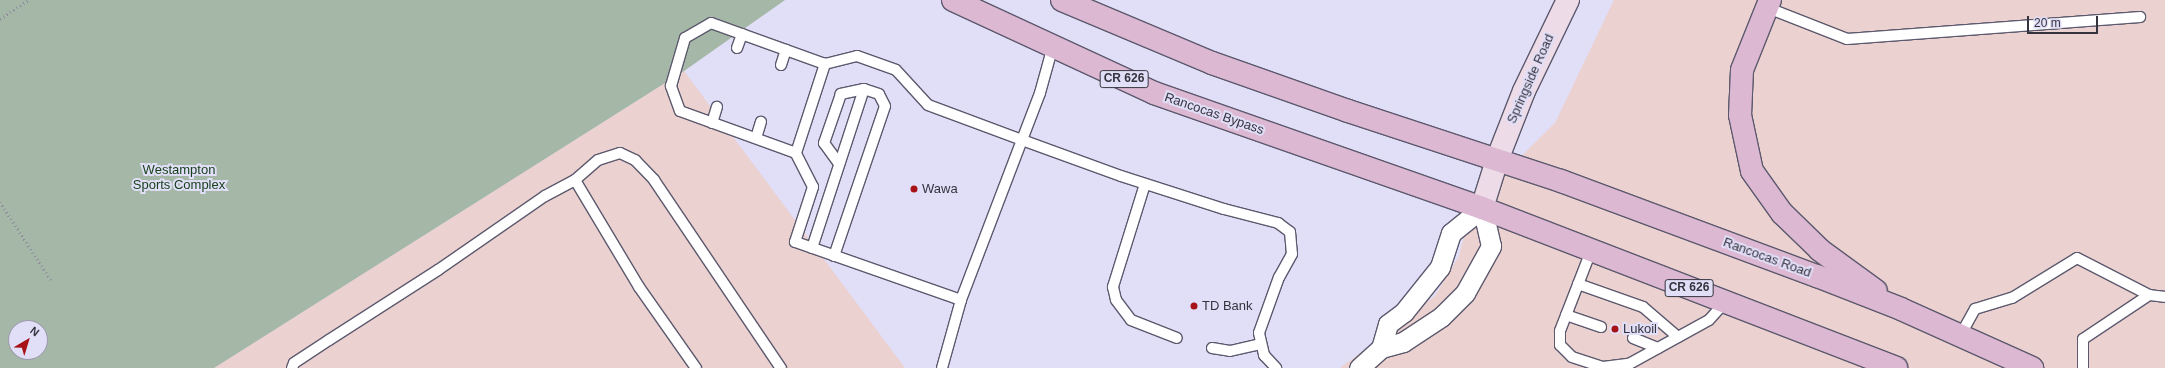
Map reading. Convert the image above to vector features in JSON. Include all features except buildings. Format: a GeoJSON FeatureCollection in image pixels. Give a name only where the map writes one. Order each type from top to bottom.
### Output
{"type":"FeatureCollection","features":[{"type":"Feature","properties":{"kind":"main road","name":"Rancocas Bypass"},"geometry":{"type":"LineString","coordinates":[[953,0],[1154,93],[1482,208]]}},
{"type":"Feature","properties":{"kind":"main road"},"geometry":{"type":"LineString","coordinates":[[1062,0],[1212,63],[1497,160]]}},
{"type":"Feature","properties":{"kind":"main road","name":"Springside Road"},"geometry":{"type":"LineString","coordinates":[[1482,208],[1497,160],[1535,65],[1568,0]]}},
{"type":"Feature","properties":{"kind":"main road"},"geometry":{"type":"LineString","coordinates":[[1769,4],[1742,70],[1740,115],[1752,170],[1782,213],[1820,250],[1902,309]]}},
{"type":"Feature","properties":{"kind":"main road","name":"Rancocas Road"},"geometry":{"type":"LineString","coordinates":[[1497,160],[1561,181],[1902,309],[2032,368]]}},
{"type":"Feature","properties":{"kind":"main road","name":"CR 626"},"geometry":{"type":"LineString","coordinates":[[1482,208],[1896,368]]}},
{"type":"Feature","properties":{"kind":"street"},"geometry":{"type":"LineString","coordinates":[[1359,368],[1381,348],[1403,342],[1441,317],[1465,293],[1491,246],[1482,208],[1451,233],[1440,266],[1404,312],[1388,324],[1381,348]]}},
{"type":"Feature","properties":{"kind":"lane"},"geometry":{"type":"LineString","coordinates":[[1769,4],[1847,39],[2140,16]]}},
{"type":"Feature","properties":{"kind":"lane"},"geometry":{"type":"LineString","coordinates":[[961,300],[795,242],[813,187],[796,153],[680,111],[671,86],[685,38],[711,23],[825,64],[857,56],[896,70],[928,105],[1145,184],[1224,209],[1278,223],[1290,232],[1292,254],[1279,277],[1259,334],[1264,355],[1276,368]]}},
{"type":"Feature","properties":{"kind":"lane"},"geometry":{"type":"LineString","coordinates":[[737,48],[742,34]]}},
{"type":"Feature","properties":{"kind":"lane"},"geometry":{"type":"LineString","coordinates":[[942,368],[961,300],[1040,93],[1053,46]]}},
{"type":"Feature","properties":{"kind":"lane"},"geometry":{"type":"LineString","coordinates":[[781,65],[786,50]]}},
{"type":"Feature","properties":{"kind":"lane"},"geometry":{"type":"LineString","coordinates":[[796,153],[825,64]]}},
{"type":"Feature","properties":{"kind":"lane"},"geometry":{"type":"LineString","coordinates":[[812,248],[864,89]]}},
{"type":"Feature","properties":{"kind":"lane"},"geometry":{"type":"LineString","coordinates":[[834,256],[885,106],[879,94],[864,89],[841,94],[824,143],[839,164]]}},
{"type":"Feature","properties":{"kind":"lane"},"geometry":{"type":"LineString","coordinates":[[712,122],[717,107]]}},
{"type":"Feature","properties":{"kind":"lane"},"geometry":{"type":"LineString","coordinates":[[756,138],[761,122]]}},
{"type":"Feature","properties":{"kind":"lane"},"geometry":{"type":"LineString","coordinates":[[292,368],[294,363],[438,270],[545,196],[575,180],[598,160],[620,153],[635,160],[654,180],[781,368]]}},
{"type":"Feature","properties":{"kind":"lane"},"geometry":{"type":"LineString","coordinates":[[575,180],[639,287],[696,368]]}},
{"type":"Feature","properties":{"kind":"lane"},"geometry":{"type":"LineString","coordinates":[[1145,184],[1113,287],[1116,300],[1131,320],[1177,338]]}},
{"type":"Feature","properties":{"kind":"lane"},"geometry":{"type":"LineString","coordinates":[[1592,250],[1560,331],[1560,345],[1572,356],[1603,367],[1628,364],[1709,320],[1725,302]]}},
{"type":"Feature","properties":{"kind":"lane"},"geometry":{"type":"LineString","coordinates":[[1960,336],[1975,309],[2012,298],[2077,258],[2149,295],[2165,297]]}},
{"type":"Feature","properties":{"kind":"lane"},"geometry":{"type":"LineString","coordinates":[[1578,284],[1643,307],[1678,337]]}},
{"type":"Feature","properties":{"kind":"lane"},"geometry":{"type":"LineString","coordinates":[[2083,368],[2084,338],[2149,295]]}},
{"type":"Feature","properties":{"kind":"lane"},"geometry":{"type":"LineString","coordinates":[[1566,315],[1601,327]]}},
{"type":"Feature","properties":{"kind":"lane"},"geometry":{"type":"LineString","coordinates":[[1633,338],[1658,348]]}},
{"type":"Feature","properties":{"kind":"lane"},"geometry":{"type":"LineString","coordinates":[[1212,348],[1230,351],[1261,344]]}},
{"type":"Feature","properties":{"kind":"path"},"geometry":{"type":"LineString","coordinates":[[0,19],[28,0]]}},
{"type":"Feature","properties":{"kind":"path"},"geometry":{"type":"LineString","coordinates":[[0,202],[51,280]]}},
{"type":"Feature","properties":{"kind":"shaded area"},"geometry":{"type":"Polygon","coordinates":[[[1614,0],[2165,0],[2165,368],[1340,368],[1435,296],[1459,256],[1472,205],[1555,123],[1614,0]]]}},
{"type":"Feature","properties":{"kind":"shaded area"},"geometry":{"type":"Polygon","coordinates":[[[684,71],[905,368],[214,368],[684,71]]]}},
{"type":"Feature","properties":{"kind":"green space","name":"Westampton Sports Complex"},"geometry":{"type":"Polygon","coordinates":[[[0,0],[785,0],[684,71],[214,368],[0,368],[0,0]]]}},
{"type":"Feature","properties":{"kind":"place","name":"Wawa"},"geometry":{"type":"Point","coordinates":[914,189]}},
{"type":"Feature","properties":{"kind":"place","name":"TD Bank"},"geometry":{"type":"Point","coordinates":[1194,306]}},
{"type":"Feature","properties":{"kind":"place","name":"Lukoil"},"geometry":{"type":"Point","coordinates":[1615,329]}}]}
